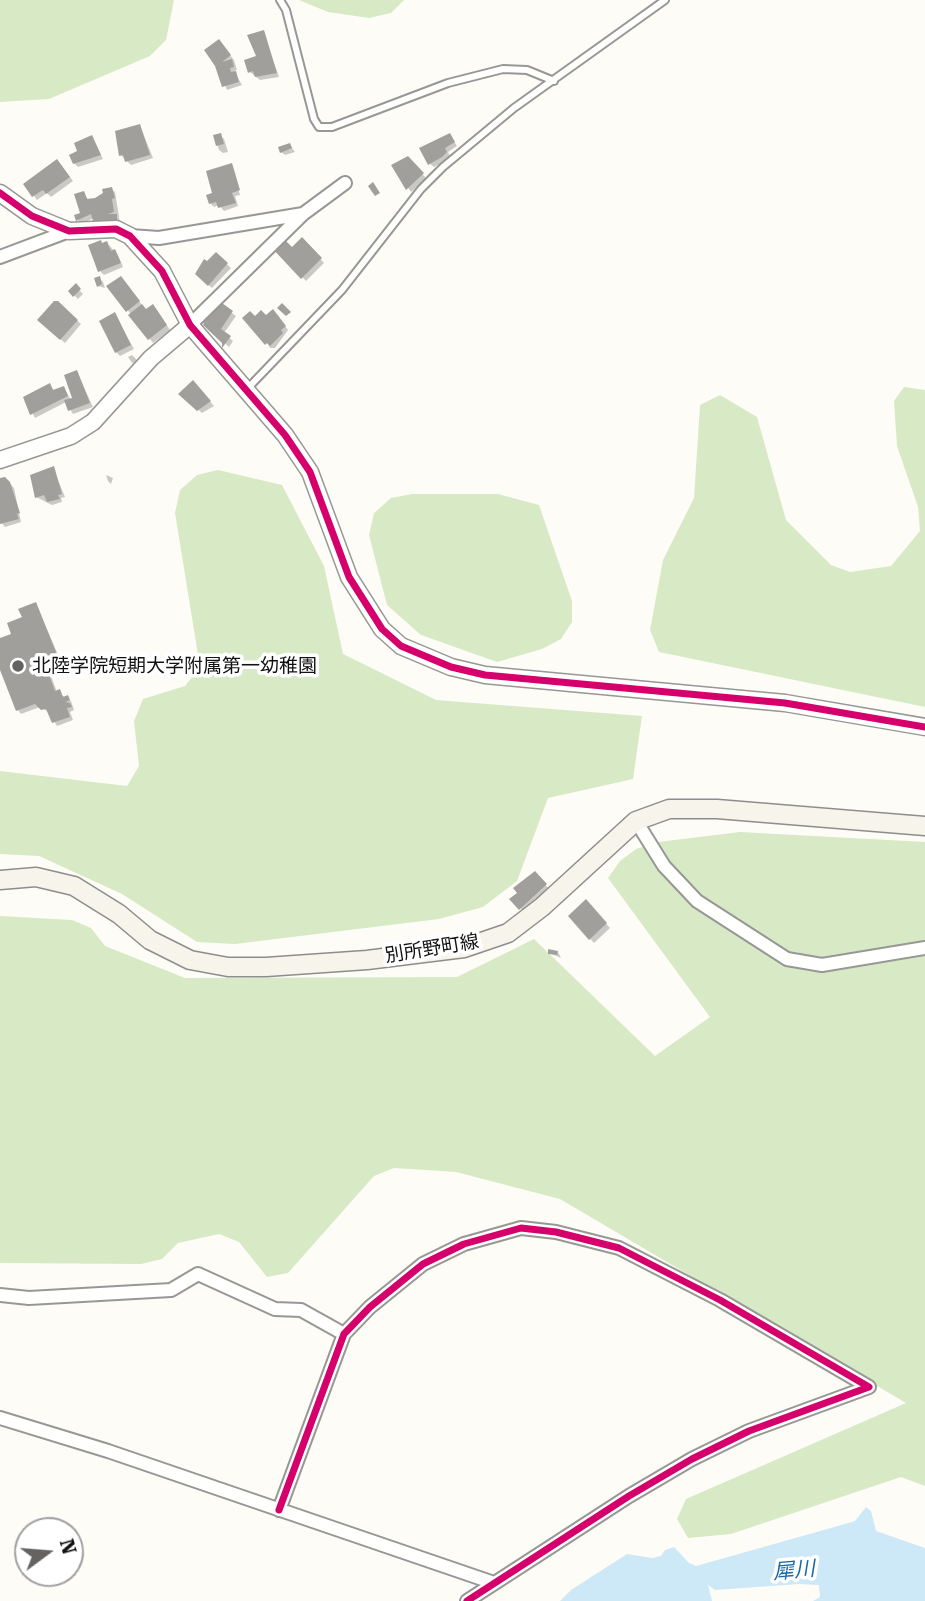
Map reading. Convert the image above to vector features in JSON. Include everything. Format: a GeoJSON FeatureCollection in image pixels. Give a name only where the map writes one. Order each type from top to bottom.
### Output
{"type":"FeatureCollection","features":[{"type":"Feature","properties":{"kind":"main road","name":"別所野町線"},"geometry":{"type":"LineString","coordinates":[[0,880],[36,877],[74,887],[118,914],[150,940],[190,960],[228,967],[367,960],[464,948],[508,933],[542,907],[636,821],[668,809],[717,809],[925,826]]}},
{"type":"Feature","properties":{"kind":"street"},"geometry":{"type":"LineString","coordinates":[[0,460],[71,436],[93,422],[151,358],[190,325],[303,214],[345,183]]}},
{"type":"Feature","properties":{"kind":"street"},"geometry":{"type":"LineString","coordinates":[[0,193],[32,216],[69,231]]}},
{"type":"Feature","properties":{"kind":"street"},"geometry":{"type":"LineString","coordinates":[[130,236],[159,238],[303,214]]}},
{"type":"Feature","properties":{"kind":"street"},"geometry":{"type":"LineString","coordinates":[[0,257],[69,231],[116,229],[130,236],[162,271],[190,325],[285,435],[310,472],[349,577],[382,629],[401,646],[450,667],[485,675],[785,703],[925,727]]}},
{"type":"Feature","properties":{"kind":"street"},"geometry":{"type":"LineString","coordinates":[[636,821],[664,866],[697,901],[787,959],[822,965],[925,948]]}},
{"type":"Feature","properties":{"kind":"street"},"geometry":{"type":"LineString","coordinates":[[279,1510],[344,1334],[370,1307],[423,1264],[464,1244],[521,1228],[556,1231],[619,1248],[720,1300],[869,1387],[749,1432],[692,1459],[629,1496],[467,1601]]}},
{"type":"Feature","properties":{"kind":"street"},"geometry":{"type":"LineString","coordinates":[[0,1295],[29,1298],[171,1290],[198,1274],[275,1309],[301,1310],[344,1334]]}},
{"type":"Feature","properties":{"kind":"street"},"geometry":{"type":"LineString","coordinates":[[0,1418],[494,1583]]}},
{"type":"Feature","properties":{"kind":"lane"},"geometry":{"type":"LineString","coordinates":[[280,0],[286,10],[314,119],[319,127],[332,127],[448,83],[503,69],[527,70],[554,81]]}},
{"type":"Feature","properties":{"kind":"lane"},"geometry":{"type":"LineString","coordinates":[[247,390],[283,349],[342,290],[435,174],[514,108],[665,0]]}},
{"type":"Feature","properties":{"kind":"green space"},"geometry":{"type":"Polygon","coordinates":[[[0,0],[174,0],[166,40],[150,56],[49,99],[0,102],[0,0]]]}},
{"type":"Feature","properties":{"kind":"green space"},"geometry":{"type":"Polygon","coordinates":[[[299,0],[404,0],[391,13],[369,18],[328,12],[299,0]]]}},
{"type":"Feature","properties":{"kind":"green space"},"geometry":{"type":"Polygon","coordinates":[[[904,387],[925,390],[925,707],[659,652],[650,630],[663,560],[694,498],[700,405],[720,395],[757,417],[786,520],[831,565],[850,572],[891,566],[920,531],[918,507],[897,446],[894,401],[904,387]]]}},
{"type":"Feature","properties":{"kind":"green space"},"geometry":{"type":"Polygon","coordinates":[[[218,470],[282,485],[324,566],[343,654],[436,700],[642,716],[633,779],[548,798],[517,881],[483,907],[439,919],[235,944],[197,942],[122,894],[39,856],[0,854],[0,771],[127,786],[139,766],[134,721],[143,699],[185,686],[200,667],[175,513],[180,490],[197,475],[218,470]]]}},
{"type":"Feature","properties":{"kind":"green space"},"geometry":{"type":"Polygon","coordinates":[[[412,494],[498,494],[539,505],[572,601],[572,622],[561,639],[542,649],[497,662],[421,635],[387,605],[369,535],[374,513],[391,498],[412,494]]]}},
{"type":"Feature","properties":{"kind":"green space"},"geometry":{"type":"Polygon","coordinates":[[[740,832],[925,842],[925,1486],[901,1477],[731,1534],[688,1538],[677,1519],[686,1499],[906,1403],[560,1199],[456,1172],[394,1168],[374,1176],[288,1273],[267,1277],[239,1242],[219,1234],[178,1243],[162,1259],[141,1264],[0,1263],[0,916],[72,920],[91,928],[105,946],[185,978],[457,977],[534,939],[655,1056],[710,1017],[608,878],[620,861],[636,849],[658,842],[740,832]]]}},
{"type":"Feature","properties":{"kind":"water","name":"犀川"},"geometry":{"type":"Polygon","coordinates":[[[866,1507],[871,1511],[876,1531],[925,1548],[925,1601],[813,1601],[820,1597],[819,1585],[799,1584],[715,1590],[708,1585],[712,1601],[560,1601],[571,1590],[627,1554],[652,1558],[661,1556],[665,1550],[674,1547],[689,1563],[696,1566],[855,1521],[866,1507]]]}},
{"type":"Feature","properties":{"kind":"building"},"geometry":{"type":"Polygon","coordinates":[[[264,30],[277,73],[255,77],[253,71],[248,73],[244,60],[256,56],[247,35],[264,30]]]}},
{"type":"Feature","properties":{"kind":"building"},"geometry":{"type":"Polygon","coordinates":[[[219,39],[231,55],[222,62],[232,59],[234,67],[230,68],[231,72],[236,71],[239,82],[222,87],[215,66],[204,50],[219,39]]]}},
{"type":"Feature","properties":{"kind":"building"},"geometry":{"type":"Polygon","coordinates":[[[140,124],[150,155],[125,162],[123,155],[119,156],[115,131],[140,124]]]}},
{"type":"Feature","properties":{"kind":"building"},"geometry":{"type":"Polygon","coordinates":[[[221,133],[224,144],[216,146],[213,135],[221,133]]]}},
{"type":"Feature","properties":{"kind":"building"},"geometry":{"type":"Polygon","coordinates":[[[450,133],[455,142],[445,148],[447,152],[442,157],[428,165],[419,148],[450,133]]]}},
{"type":"Feature","properties":{"kind":"building"},"geometry":{"type":"Polygon","coordinates":[[[92,135],[101,155],[73,164],[69,155],[77,151],[74,143],[92,135]]]}},
{"type":"Feature","properties":{"kind":"building"},"geometry":{"type":"Polygon","coordinates":[[[290,143],[292,148],[280,153],[278,147],[290,143]]]}},
{"type":"Feature","properties":{"kind":"building"},"geometry":{"type":"Polygon","coordinates":[[[408,156],[424,173],[406,190],[391,165],[408,156]]]}},
{"type":"Feature","properties":{"kind":"building"},"geometry":{"type":"Polygon","coordinates":[[[57,159],[70,177],[46,194],[43,190],[32,197],[23,184],[57,159]]]}},
{"type":"Feature","properties":{"kind":"building"},"geometry":{"type":"Polygon","coordinates":[[[232,163],[240,190],[232,193],[236,203],[218,208],[216,202],[209,204],[206,195],[212,193],[206,171],[232,163]]]}},
{"type":"Feature","properties":{"kind":"building"},"geometry":{"type":"Polygon","coordinates":[[[373,182],[380,193],[375,196],[368,186],[373,182]]]}},
{"type":"Feature","properties":{"kind":"building"},"geometry":{"type":"Polygon","coordinates":[[[112,187],[115,198],[112,199],[114,212],[108,214],[117,214],[117,220],[93,221],[91,214],[76,221],[74,215],[80,213],[74,194],[84,191],[87,199],[95,198],[103,193],[102,189],[112,187]]]}},
{"type":"Feature","properties":{"kind":"building"},"geometry":{"type":"Polygon","coordinates":[[[281,236],[292,247],[302,237],[322,258],[301,279],[270,246],[281,236]]]}},
{"type":"Feature","properties":{"kind":"building"},"geometry":{"type":"Polygon","coordinates":[[[101,240],[102,243],[107,241],[111,251],[115,249],[121,263],[98,272],[88,245],[101,240]]]}},
{"type":"Feature","properties":{"kind":"building"},"geometry":{"type":"Polygon","coordinates":[[[216,252],[228,263],[208,286],[195,274],[204,259],[207,261],[216,252]]]}},
{"type":"Feature","properties":{"kind":"building"},"geometry":{"type":"Polygon","coordinates":[[[100,276],[102,284],[97,287],[94,278],[100,276]]]}},
{"type":"Feature","properties":{"kind":"building"},"geometry":{"type":"Polygon","coordinates":[[[121,276],[140,301],[126,312],[106,286],[121,276]]]}},
{"type":"Feature","properties":{"kind":"building"},"geometry":{"type":"Polygon","coordinates":[[[76,283],[81,289],[73,297],[68,291],[76,283]]]}},
{"type":"Feature","properties":{"kind":"building"},"geometry":{"type":"Polygon","coordinates":[[[215,298],[233,311],[221,329],[231,336],[222,348],[222,343],[203,325],[215,298]]]}},
{"type":"Feature","properties":{"kind":"building"},"geometry":{"type":"Polygon","coordinates":[[[54,301],[58,301],[78,320],[60,340],[37,320],[54,301]]]}},
{"type":"Feature","properties":{"kind":"building"},"geometry":{"type":"Polygon","coordinates":[[[282,303],[291,312],[286,316],[277,308],[282,303]]]}},
{"type":"Feature","properties":{"kind":"building"},"geometry":{"type":"Polygon","coordinates":[[[142,304],[146,309],[153,304],[167,325],[148,340],[128,315],[142,304]]]}},
{"type":"Feature","properties":{"kind":"building"},"geometry":{"type":"Polygon","coordinates":[[[273,309],[286,326],[270,346],[267,343],[265,345],[242,318],[250,311],[255,316],[261,310],[266,315],[273,309]]]}},
{"type":"Feature","properties":{"kind":"building"},"geometry":{"type":"Polygon","coordinates":[[[115,312],[131,345],[115,353],[99,321],[115,312]]]}},
{"type":"Feature","properties":{"kind":"building"},"geometry":{"type":"Polygon","coordinates":[[[77,370],[90,403],[68,411],[64,400],[72,398],[64,375],[77,370]]]}},
{"type":"Feature","properties":{"kind":"building"},"geometry":{"type":"Polygon","coordinates":[[[193,380],[211,401],[197,411],[178,394],[193,380]]]}},
{"type":"Feature","properties":{"kind":"building"},"geometry":{"type":"Polygon","coordinates":[[[50,383],[53,390],[64,386],[68,396],[30,415],[23,397],[50,383]]]}},
{"type":"Feature","properties":{"kind":"building"},"geometry":{"type":"Polygon","coordinates":[[[54,466],[62,494],[58,495],[60,499],[47,502],[44,495],[35,498],[30,475],[54,466]]]}},
{"type":"Feature","properties":{"kind":"building"},"geometry":{"type":"Polygon","coordinates":[[[5,477],[10,482],[20,513],[17,514],[19,519],[0,524],[0,478],[5,477]]]}},
{"type":"Feature","properties":{"kind":"building"},"geometry":{"type":"Polygon","coordinates":[[[36,602],[62,667],[48,672],[55,691],[60,689],[63,697],[68,695],[70,700],[65,702],[72,707],[67,708],[70,717],[52,723],[46,709],[41,710],[35,704],[16,711],[0,670],[0,638],[11,634],[7,623],[22,617],[18,609],[36,602]]]}},
{"type":"Feature","properties":{"kind":"building"},"geometry":{"type":"Polygon","coordinates":[[[535,871],[547,884],[519,910],[509,899],[517,893],[513,888],[535,871]]]}},
{"type":"Feature","properties":{"kind":"building"},"geometry":{"type":"Polygon","coordinates":[[[586,899],[607,923],[589,940],[568,916],[586,899]]]}},
{"type":"Feature","properties":{"kind":"building"},"geometry":{"type":"Polygon","coordinates":[[[548,949],[558,951],[557,955],[548,954],[548,949]]]}},
{"type":"Feature","properties":{"kind":"cycle path"},"geometry":{"type":"LineString","coordinates":[[0,193],[32,216],[69,231],[116,229],[130,236],[162,271],[190,325],[285,435],[310,472],[349,577],[382,629],[401,646],[451,667],[485,675],[785,703],[925,727]]}},
{"type":"Feature","properties":{"kind":"cycle path"},"geometry":{"type":"LineString","coordinates":[[279,1510],[344,1334],[370,1307],[423,1264],[464,1244],[521,1228],[556,1232],[619,1248],[720,1300],[869,1387],[749,1431],[692,1459],[629,1496],[467,1601]]}},
{"type":"Feature","properties":{"kind":"place","name":"北陸学院短期大学附属第一幼稚園"},"geometry":{"type":"Point","coordinates":[18,666]}}]}
